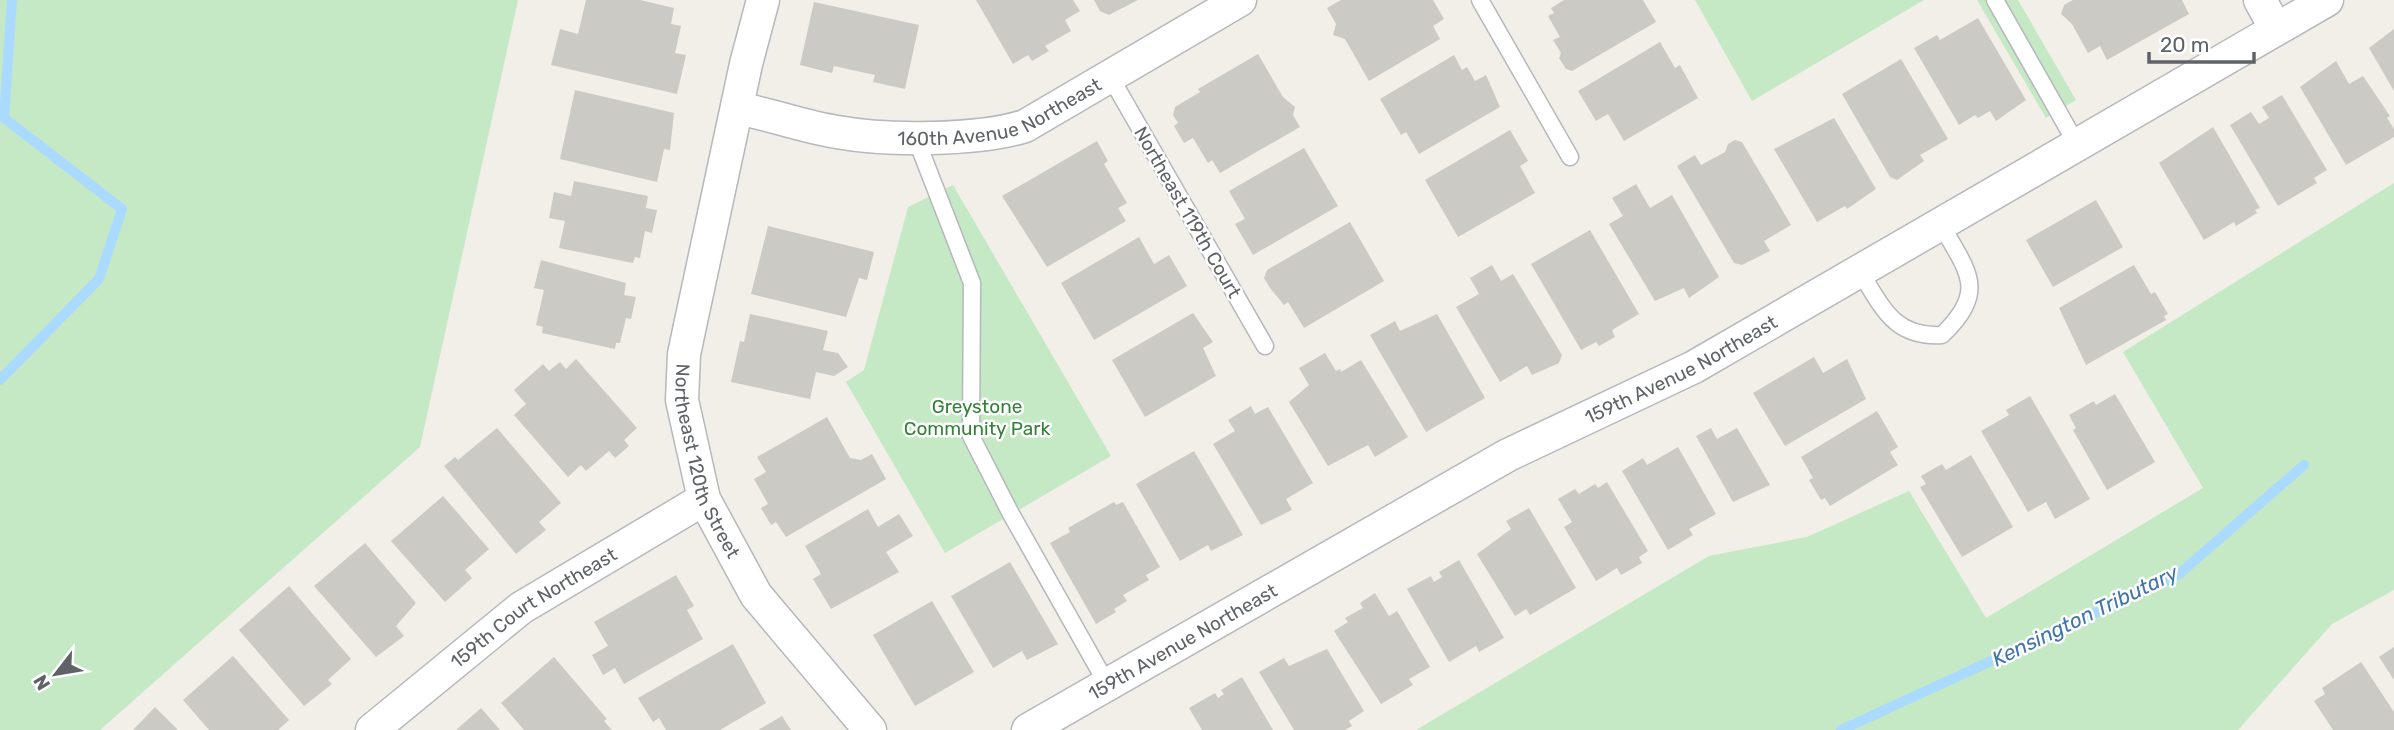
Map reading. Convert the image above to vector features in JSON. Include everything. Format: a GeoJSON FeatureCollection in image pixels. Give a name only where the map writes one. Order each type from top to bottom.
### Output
{"type":"FeatureCollection","features":[{"type":"Feature","properties":{"kind":"street","name":"Northeast 120th Street"},"geometry":{"type":"LineString","coordinates":[[763,0],[684,354],[682,400],[704,499],[756,594],[870,730]]}},
{"type":"Feature","properties":{"kind":"street","name":"160th Avenue Northeast"},"geometry":{"type":"LineString","coordinates":[[737,108],[835,132],[878,137],[1002,134],[1026,126],[1240,0]]}},
{"type":"Feature","properties":{"kind":"street"},"geometry":{"type":"LineString","coordinates":[[2260,0],[2276,29]]}},
{"type":"Feature","properties":{"kind":"street","name":"159th Avenue Northeast"},"geometry":{"type":"LineString","coordinates":[[1028,730],[1508,455],[1694,367],[2076,143],[2327,0]]}},
{"type":"Feature","properties":{"kind":"street","name":"159th Court Northeast"},"geometry":{"type":"LineString","coordinates":[[372,730],[522,608],[704,499]]}},
{"type":"Feature","properties":{"kind":"lane"},"geometry":{"type":"LineString","coordinates":[[1480,0],[1570,157]]}},
{"type":"Feature","properties":{"kind":"lane"},"geometry":{"type":"LineString","coordinates":[[1995,0],[2076,143]]}},
{"type":"Feature","properties":{"kind":"lane","name":"Northeast 119th Court"},"geometry":{"type":"LineString","coordinates":[[1111,78],[1265,346]]}},
{"type":"Feature","properties":{"kind":"lane"},"geometry":{"type":"LineString","coordinates":[[915,136],[972,283],[971,436],[1011,514],[1107,684]]}},
{"type":"Feature","properties":{"kind":"lane"},"geometry":{"type":"LineString","coordinates":[[1859,270],[1892,321],[1920,337],[1942,335],[1961,317],[1970,296],[1967,272],[1940,223]]}},
{"type":"Feature","properties":{"kind":"green space"},"geometry":{"type":"Polygon","coordinates":[[[0,0],[518,0],[420,447],[100,730],[0,730],[0,0]]]}},
{"type":"Feature","properties":{"kind":"green space"},"geometry":{"type":"Polygon","coordinates":[[[1695,0],[1924,0],[1752,101],[1695,0]]]}},
{"type":"Feature","properties":{"kind":"green space"},"geometry":{"type":"Polygon","coordinates":[[[1977,0],[2018,0],[2076,100],[2046,118],[1977,0]]]}},
{"type":"Feature","properties":{"kind":"green space"},"geometry":{"type":"Polygon","coordinates":[[[2394,183],[2394,590],[2332,624],[2238,730],[1416,730],[1709,556],[1807,537],[1909,491],[1986,618],[2203,488],[2123,352],[2394,183]]]}},
{"type":"Feature","properties":{"kind":"green space","name":"Greystone Community Park"},"geometry":{"type":"Polygon","coordinates":[[[953,185],[1111,456],[945,553],[846,382],[864,370],[908,207],[953,185]]]}},
{"type":"Feature","properties":{"kind":"building"},"geometry":{"type":"Polygon","coordinates":[[[586,0],[640,0],[674,8],[671,24],[681,26],[675,53],[686,55],[677,94],[551,65],[560,29],[578,34],[586,0]]]}},
{"type":"Feature","properties":{"kind":"building"},"geometry":{"type":"Polygon","coordinates":[[[976,0],[1073,0],[1080,11],[1065,20],[1071,31],[1045,46],[1049,51],[1032,61],[1028,55],[1013,64],[976,0]]]}},
{"type":"Feature","properties":{"kind":"building"},"geometry":{"type":"Polygon","coordinates":[[[1094,0],[1138,0],[1109,15],[1100,11],[1094,0]]]}},
{"type":"Feature","properties":{"kind":"building"},"geometry":{"type":"Polygon","coordinates":[[[1341,0],[1433,0],[1444,19],[1433,26],[1440,39],[1369,81],[1345,39],[1333,35],[1336,24],[1327,8],[1341,0]]]}},
{"type":"Feature","properties":{"kind":"building"},"geometry":{"type":"Polygon","coordinates":[[[1564,0],[1643,0],[1656,22],[1572,71],[1566,69],[1559,58],[1561,53],[1553,40],[1560,37],[1548,16],[1554,13],[1551,8],[1564,0]]]}},
{"type":"Feature","properties":{"kind":"building"},"geometry":{"type":"Polygon","coordinates":[[[2073,0],[2182,0],[2189,14],[2107,60],[2100,46],[2088,53],[2072,24],[2061,14],[2064,5],[2073,0]]]}},
{"type":"Feature","properties":{"kind":"building"},"geometry":{"type":"Polygon","coordinates":[[[814,2],[919,25],[905,89],[873,82],[875,75],[834,66],[832,73],[800,65],[814,2]]]}},
{"type":"Feature","properties":{"kind":"building"},"geometry":{"type":"Polygon","coordinates":[[[1978,18],[2026,100],[1996,121],[1990,111],[1978,118],[1975,115],[1959,125],[1914,48],[1937,35],[1940,40],[1978,18]]]}},
{"type":"Feature","properties":{"kind":"building"},"geometry":{"type":"Polygon","coordinates":[[[2394,29],[2394,91],[2369,48],[2394,29]]]}},
{"type":"Feature","properties":{"kind":"building"},"geometry":{"type":"Polygon","coordinates":[[[1660,42],[1675,68],[1680,65],[1698,98],[1624,141],[1608,114],[1596,121],[1578,91],[1660,42]]]}},
{"type":"Feature","properties":{"kind":"building"},"geometry":{"type":"Polygon","coordinates":[[[1258,54],[1283,97],[1295,107],[1293,115],[1300,127],[1220,173],[1212,160],[1208,163],[1193,138],[1184,143],[1174,126],[1178,123],[1173,115],[1175,107],[1200,92],[1198,89],[1258,54]]]}},
{"type":"Feature","properties":{"kind":"building"},"geometry":{"type":"Polygon","coordinates":[[[1454,55],[1462,70],[1467,67],[1475,81],[1486,75],[1500,107],[1419,154],[1406,132],[1401,135],[1380,99],[1454,55]]]}},
{"type":"Feature","properties":{"kind":"building"},"geometry":{"type":"Polygon","coordinates":[[[1901,59],[1948,139],[1920,155],[1924,161],[1897,180],[1890,177],[1842,94],[1901,59]]]}},
{"type":"Feature","properties":{"kind":"building"},"geometry":{"type":"Polygon","coordinates":[[[2336,61],[2349,84],[2363,76],[2390,116],[2387,118],[2394,129],[2394,137],[2346,165],[2300,87],[2336,61]]]}},
{"type":"Feature","properties":{"kind":"building"},"geometry":{"type":"Polygon","coordinates":[[[575,90],[674,113],[670,150],[664,149],[657,182],[560,159],[575,90]]]}},
{"type":"Feature","properties":{"kind":"building"},"geometry":{"type":"Polygon","coordinates":[[[2282,95],[2327,170],[2314,178],[2317,183],[2278,206],[2230,125],[2251,112],[2259,124],[2269,118],[2262,107],[2282,95]]]}},
{"type":"Feature","properties":{"kind":"building"},"geometry":{"type":"Polygon","coordinates":[[[1834,118],[1876,189],[1847,209],[1845,206],[1817,222],[1774,149],[1834,118]]]}},
{"type":"Feature","properties":{"kind":"building"},"geometry":{"type":"Polygon","coordinates":[[[2213,127],[2260,208],[2255,210],[2257,213],[2236,226],[2234,222],[2204,240],[2159,163],[2213,127]]]}},
{"type":"Feature","properties":{"kind":"building"},"geometry":{"type":"Polygon","coordinates":[[[1510,130],[1528,161],[1520,166],[1535,193],[1458,237],[1425,180],[1510,130]]]}},
{"type":"Feature","properties":{"kind":"building"},"geometry":{"type":"Polygon","coordinates":[[[1735,140],[1742,142],[1791,225],[1764,241],[1770,251],[1742,265],[1734,263],[1677,166],[1695,155],[1701,165],[1725,152],[1728,144],[1735,140]]]}},
{"type":"Feature","properties":{"kind":"building"},"geometry":{"type":"Polygon","coordinates":[[[1097,141],[1108,161],[1104,164],[1127,203],[1118,208],[1126,221],[1047,267],[1002,196],[1097,141]]]}},
{"type":"Feature","properties":{"kind":"building"},"geometry":{"type":"Polygon","coordinates":[[[1304,148],[1338,206],[1253,255],[1235,224],[1245,219],[1229,191],[1304,148]]]}},
{"type":"Feature","properties":{"kind":"building"},"geometry":{"type":"Polygon","coordinates":[[[574,181],[648,196],[646,208],[657,210],[652,233],[645,231],[640,258],[635,257],[633,263],[559,248],[565,221],[549,218],[554,192],[571,196],[574,181]]]}},
{"type":"Feature","properties":{"kind":"building"},"geometry":{"type":"Polygon","coordinates":[[[1636,184],[1650,208],[1672,195],[1719,277],[1689,298],[1684,288],[1655,301],[1609,224],[1623,216],[1612,198],[1636,184]]]}},
{"type":"Feature","properties":{"kind":"building"},"geometry":{"type":"Polygon","coordinates":[[[2096,200],[2123,247],[2053,287],[2026,240],[2096,200]]]}},
{"type":"Feature","properties":{"kind":"building"},"geometry":{"type":"Polygon","coordinates":[[[1350,222],[1384,281],[1304,328],[1288,302],[1284,305],[1270,288],[1264,278],[1267,270],[1350,222]]]}},
{"type":"Feature","properties":{"kind":"building"},"geometry":{"type":"Polygon","coordinates":[[[768,226],[874,252],[867,280],[859,278],[846,317],[751,294],[768,226]]]}},
{"type":"Feature","properties":{"kind":"building"},"geometry":{"type":"Polygon","coordinates":[[[1590,230],[1639,314],[1612,330],[1615,337],[1599,346],[1596,342],[1581,350],[1531,264],[1590,230]]]}},
{"type":"Feature","properties":{"kind":"building"},"geometry":{"type":"Polygon","coordinates":[[[1139,237],[1154,264],[1169,255],[1187,286],[1094,340],[1061,283],[1139,237]]]}},
{"type":"Feature","properties":{"kind":"building"},"geometry":{"type":"Polygon","coordinates":[[[541,260],[626,283],[624,295],[636,297],[631,319],[626,318],[620,343],[616,343],[615,349],[542,333],[543,327],[536,325],[544,290],[534,288],[541,260]]]}},
{"type":"Feature","properties":{"kind":"building"},"geometry":{"type":"Polygon","coordinates":[[[1492,265],[1501,281],[1513,274],[1562,355],[1559,363],[1532,375],[1527,366],[1500,382],[1456,307],[1479,294],[1470,278],[1492,265]]]}},
{"type":"Feature","properties":{"kind":"building"},"geometry":{"type":"Polygon","coordinates":[[[2134,265],[2151,294],[2155,292],[2168,314],[2164,316],[2166,320],[2086,365],[2059,308],[2134,265]]]}},
{"type":"Feature","properties":{"kind":"building"},"geometry":{"type":"Polygon","coordinates":[[[1193,313],[1213,342],[1203,348],[1216,376],[1145,417],[1112,360],[1193,313]]]}},
{"type":"Feature","properties":{"kind":"building"},"geometry":{"type":"Polygon","coordinates":[[[750,314],[828,331],[823,350],[838,353],[848,367],[834,376],[816,372],[810,399],[731,382],[740,341],[744,342],[750,314]]]}},
{"type":"Feature","properties":{"kind":"building"},"geometry":{"type":"Polygon","coordinates":[[[1437,314],[1485,398],[1426,432],[1370,335],[1395,321],[1400,331],[1437,314]]]}},
{"type":"Feature","properties":{"kind":"building"},"geometry":{"type":"Polygon","coordinates":[[[1325,353],[1336,371],[1340,369],[1341,372],[1361,360],[1408,437],[1375,457],[1368,445],[1328,466],[1289,402],[1309,385],[1299,368],[1325,353]]]}},
{"type":"Feature","properties":{"kind":"building"},"geometry":{"type":"Polygon","coordinates":[[[1814,357],[1823,373],[1847,359],[1866,399],[1785,446],[1753,393],[1814,357]]]}},
{"type":"Feature","properties":{"kind":"building"},"geometry":{"type":"Polygon","coordinates":[[[576,359],[637,428],[624,440],[629,446],[615,458],[609,451],[586,471],[581,465],[568,477],[514,415],[526,404],[514,390],[543,364],[549,371],[560,362],[566,369],[576,359]]]}},
{"type":"Feature","properties":{"kind":"building"},"geometry":{"type":"Polygon","coordinates":[[[2115,394],[2155,462],[2107,490],[2073,430],[2076,428],[2069,415],[2094,401],[2096,405],[2115,394]]]}},
{"type":"Feature","properties":{"kind":"building"},"geometry":{"type":"Polygon","coordinates":[[[2030,396],[2090,499],[2055,519],[2046,502],[2028,512],[1981,431],[2009,415],[2006,410],[2030,396]]]}},
{"type":"Feature","properties":{"kind":"building"},"geometry":{"type":"Polygon","coordinates":[[[1251,406],[1255,414],[1268,407],[1313,483],[1286,499],[1292,510],[1261,525],[1213,444],[1235,431],[1228,420],[1251,406]]]}},
{"type":"Feature","properties":{"kind":"building"},"geometry":{"type":"Polygon","coordinates":[[[1877,411],[1898,447],[1890,452],[1898,465],[1830,506],[1825,498],[1821,500],[1809,480],[1813,478],[1801,457],[1877,411]]]}},
{"type":"Feature","properties":{"kind":"building"},"geometry":{"type":"Polygon","coordinates":[[[827,417],[850,458],[861,460],[872,454],[886,479],[786,537],[776,522],[771,525],[761,508],[768,504],[754,479],[766,472],[757,457],[827,417]]]}},
{"type":"Feature","properties":{"kind":"building"},"geometry":{"type":"Polygon","coordinates":[[[497,428],[561,503],[539,522],[546,530],[516,554],[444,466],[455,457],[458,460],[497,428]]]}},
{"type":"Feature","properties":{"kind":"building"},"geometry":{"type":"Polygon","coordinates":[[[1711,428],[1717,439],[1737,428],[1770,485],[1733,502],[1696,436],[1711,428]]]}},
{"type":"Feature","properties":{"kind":"building"},"geometry":{"type":"Polygon","coordinates":[[[1678,447],[1716,514],[1689,529],[1693,535],[1668,550],[1622,471],[1643,458],[1647,465],[1678,447]]]}},
{"type":"Feature","properties":{"kind":"building"},"geometry":{"type":"Polygon","coordinates":[[[1194,451],[1243,535],[1211,551],[1208,545],[1180,561],[1136,484],[1194,451]]]}},
{"type":"Feature","properties":{"kind":"building"},"geometry":{"type":"Polygon","coordinates":[[[1971,455],[2013,527],[1962,557],[1920,487],[1926,484],[1921,476],[1942,464],[1946,470],[1971,455]]]}},
{"type":"Feature","properties":{"kind":"building"},"geometry":{"type":"Polygon","coordinates":[[[1607,482],[1648,551],[1639,557],[1642,563],[1621,575],[1617,568],[1596,581],[1564,527],[1572,522],[1558,499],[1575,489],[1579,494],[1595,484],[1598,488],[1607,482]]]}},
{"type":"Feature","properties":{"kind":"building"},"geometry":{"type":"Polygon","coordinates":[[[443,496],[489,549],[465,570],[472,578],[445,602],[391,541],[443,496]]]}},
{"type":"Feature","properties":{"kind":"building"},"geometry":{"type":"Polygon","coordinates":[[[1114,502],[1116,505],[1123,502],[1160,567],[1146,575],[1149,580],[1123,595],[1127,601],[1114,609],[1116,612],[1096,624],[1050,543],[1070,532],[1068,528],[1114,502]]]}},
{"type":"Feature","properties":{"kind":"building"},"geometry":{"type":"Polygon","coordinates":[[[1529,508],[1576,588],[1530,615],[1526,609],[1515,616],[1477,554],[1511,529],[1506,521],[1529,508]]]}},
{"type":"Feature","properties":{"kind":"building"},"geometry":{"type":"Polygon","coordinates":[[[868,509],[878,527],[899,514],[913,536],[886,552],[899,572],[831,609],[813,579],[821,574],[805,546],[868,509]]]}},
{"type":"Feature","properties":{"kind":"building"},"geometry":{"type":"Polygon","coordinates":[[[365,543],[416,603],[396,626],[404,636],[376,657],[314,586],[365,543]]]}},
{"type":"Feature","properties":{"kind":"building"},"geometry":{"type":"Polygon","coordinates":[[[1459,560],[1504,638],[1479,652],[1476,646],[1449,662],[1407,589],[1431,576],[1434,582],[1442,577],[1439,572],[1459,560]]]}},
{"type":"Feature","properties":{"kind":"building"},"geometry":{"type":"Polygon","coordinates":[[[1010,562],[1058,644],[1027,660],[1022,651],[993,668],[951,596],[1010,562]]]}},
{"type":"Feature","properties":{"kind":"building"},"geometry":{"type":"Polygon","coordinates":[[[676,575],[694,606],[687,610],[703,639],[624,684],[615,668],[603,675],[592,655],[608,646],[594,622],[676,575]]]}},
{"type":"Feature","properties":{"kind":"building"},"geometry":{"type":"Polygon","coordinates":[[[289,586],[351,659],[328,680],[332,684],[304,706],[239,630],[289,586]]]}},
{"type":"Feature","properties":{"kind":"building"},"geometry":{"type":"Polygon","coordinates":[[[1375,593],[1389,616],[1397,611],[1430,667],[1409,679],[1413,685],[1381,704],[1334,631],[1348,622],[1345,618],[1363,608],[1360,603],[1375,593]]]}},
{"type":"Feature","properties":{"kind":"building"},"geometry":{"type":"Polygon","coordinates":[[[932,601],[974,672],[915,706],[873,635],[932,601]]]}},
{"type":"Feature","properties":{"kind":"building"},"geometry":{"type":"Polygon","coordinates":[[[733,644],[766,703],[720,730],[666,730],[659,718],[653,722],[638,698],[733,644]]]}},
{"type":"Feature","properties":{"kind":"building"},"geometry":{"type":"Polygon","coordinates":[[[2394,647],[2394,680],[2379,657],[2394,647]]]}},
{"type":"Feature","properties":{"kind":"building"},"geometry":{"type":"Polygon","coordinates":[[[1327,649],[1364,711],[1349,721],[1352,726],[1345,730],[1294,730],[1259,672],[1284,658],[1289,666],[1327,649]]]}},
{"type":"Feature","properties":{"kind":"building"},"geometry":{"type":"Polygon","coordinates":[[[233,656],[289,720],[278,730],[209,730],[183,700],[233,656]]]}},
{"type":"Feature","properties":{"kind":"building"},"geometry":{"type":"Polygon","coordinates":[[[554,657],[607,719],[604,721],[612,730],[524,730],[501,703],[554,657]]]}},
{"type":"Feature","properties":{"kind":"building"},"geometry":{"type":"Polygon","coordinates":[[[2361,662],[2394,712],[2394,730],[2333,730],[2314,701],[2325,694],[2322,688],[2361,662]]]}},
{"type":"Feature","properties":{"kind":"building"},"geometry":{"type":"Polygon","coordinates":[[[1242,677],[1273,730],[1202,730],[1189,708],[1215,693],[1218,698],[1224,694],[1221,690],[1242,677]]]}},
{"type":"Feature","properties":{"kind":"building"},"geometry":{"type":"Polygon","coordinates":[[[155,707],[178,730],[133,730],[155,707]]]}},
{"type":"Feature","properties":{"kind":"building"},"geometry":{"type":"Polygon","coordinates":[[[481,708],[500,730],[456,730],[481,708]]]}},
{"type":"Feature","properties":{"kind":"building"},"geometry":{"type":"Polygon","coordinates":[[[782,716],[791,730],[758,730],[782,716]]]}},
{"type":"Feature","properties":{"kind":"waterway"},"geometry":{"type":"LineString","coordinates":[[0,380],[99,279],[122,209],[4,118],[12,0]]}},
{"type":"Feature","properties":{"kind":"waterway","name":"Kensington Tributary"},"geometry":{"type":"LineString","coordinates":[[1841,730],[2178,575],[2304,465]]}}]}
